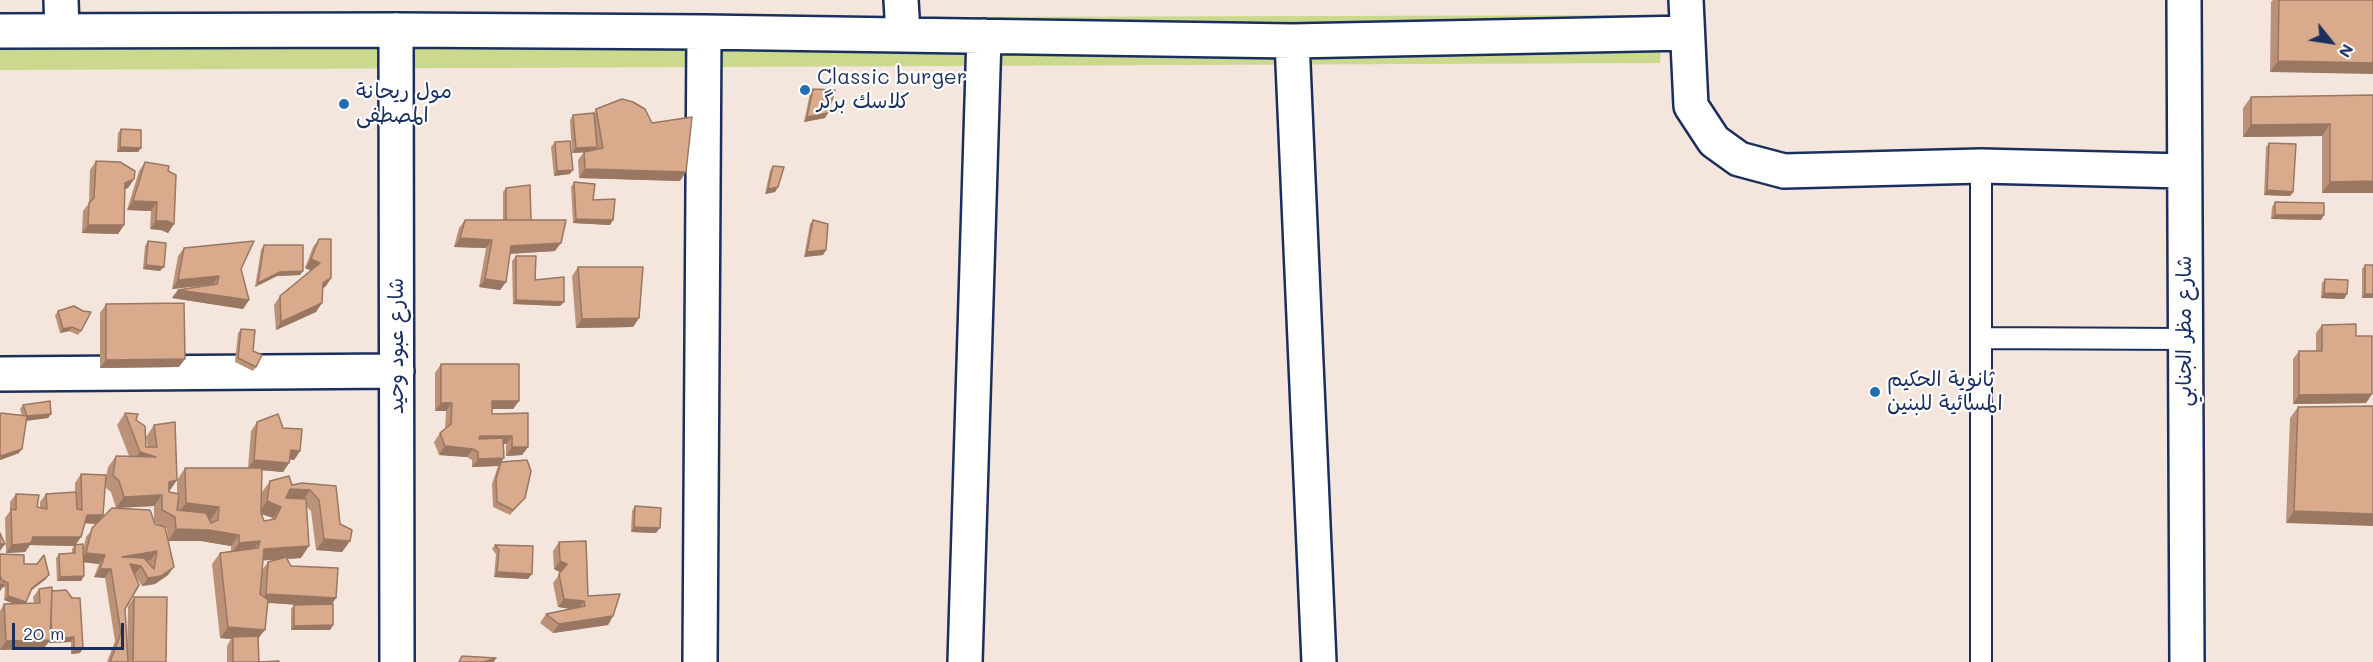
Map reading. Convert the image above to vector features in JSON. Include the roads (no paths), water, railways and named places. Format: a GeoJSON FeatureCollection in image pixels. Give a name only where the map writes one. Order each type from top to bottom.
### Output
{"type":"FeatureCollection","features":[{"type":"Feature","properties":{"kind":"street"},"geometry":{"type":"LineString","coordinates":[[901,0],[903,34]]}},
{"type":"Feature","properties":{"kind":"street"},"geometry":{"type":"LineString","coordinates":[[1686,0],[1691,106],[1714,141],[1739,159],[1784,171],[1981,166],[2184,171]]}},
{"type":"Feature","properties":{"kind":"street","name":"شارع مظر الجنابي"},"geometry":{"type":"LineString","coordinates":[[2184,0],[2187,662]]}},
{"type":"Feature","properties":{"kind":"street"},"geometry":{"type":"LineString","coordinates":[[0,32],[61,16],[396,30],[903,34],[1292,41],[1687,33]]}},
{"type":"Feature","properties":{"kind":"street","name":"شارع عبود وحيد"},"geometry":{"type":"LineString","coordinates":[[396,30],[397,662]]}},
{"type":"Feature","properties":{"kind":"street"},"geometry":{"type":"LineString","coordinates":[[700,662],[704,32]]}},
{"type":"Feature","properties":{"kind":"street"},"geometry":{"type":"LineString","coordinates":[[965,662],[984,36]]}},
{"type":"Feature","properties":{"kind":"street"},"geometry":{"type":"LineString","coordinates":[[1292,41],[1318,662]]}},
{"type":"Feature","properties":{"kind":"street"},"geometry":{"type":"LineString","coordinates":[[0,374],[397,371]]}},
{"type":"Feature","properties":{"kind":"lane"},"geometry":{"type":"LineString","coordinates":[[1981,166],[1981,662]]}},
{"type":"Feature","properties":{"kind":"lane"},"geometry":{"type":"LineString","coordinates":[[1982,338],[2185,339]]}},
{"type":"Feature","properties":{"kind":"place","name":"Classic burger كلاسك برگر"},"geometry":{"type":"Point","coordinates":[805,90]}},
{"type":"Feature","properties":{"kind":"place","name":"مول ريحانة المصطفى"},"geometry":{"type":"Point","coordinates":[344,104]}},
{"type":"Feature","properties":{"kind":"place","name":"ثانوية الحكيم المسائية للبنين"},"geometry":{"type":"Point","coordinates":[1875,392]}}]}
